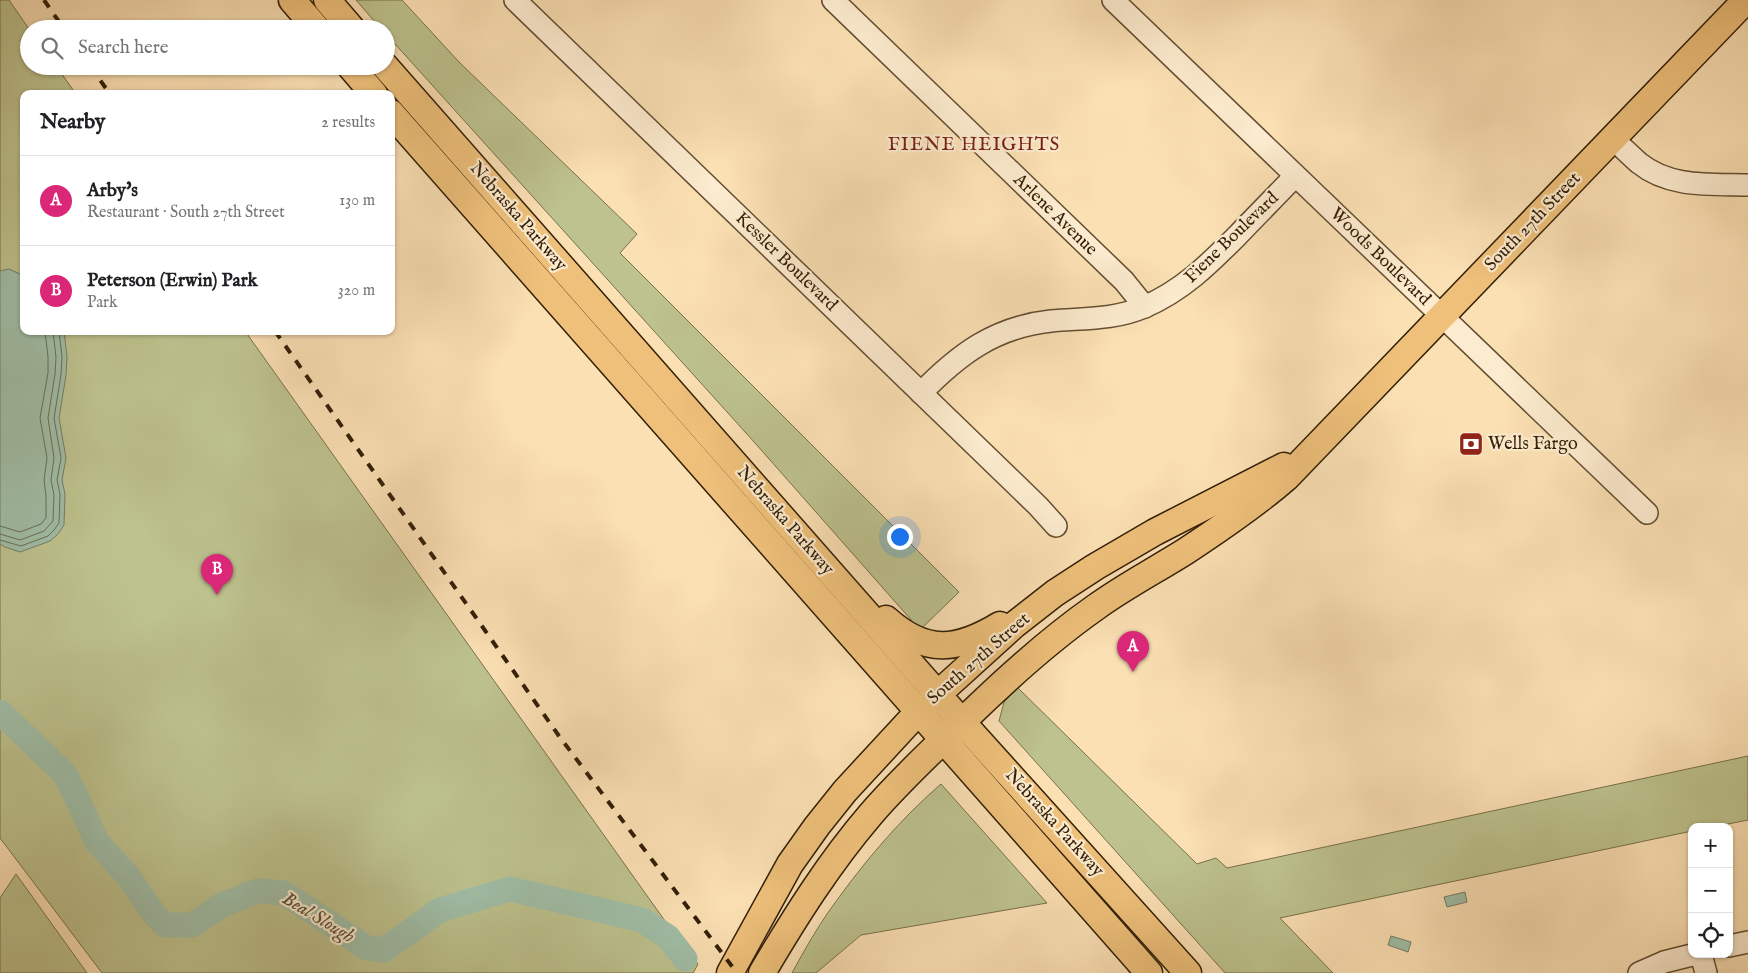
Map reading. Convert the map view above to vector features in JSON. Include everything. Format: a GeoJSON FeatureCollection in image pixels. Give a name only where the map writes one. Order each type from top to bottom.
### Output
{"type":"FeatureCollection","features":[{"type":"Feature","properties":{"kind":"main road"},"geometry":{"type":"LineString","coordinates":[[292,0],[309,20]]}},
{"type":"Feature","properties":{"kind":"main road"},"geometry":{"type":"LineString","coordinates":[[327,0],[344,20]]}},
{"type":"Feature","properties":{"kind":"main road","name":"South 27th Street"},"geometry":{"type":"LineString","coordinates":[[762,973],[824,874],[870,815],[902,779],[1019,667],[1057,635],[1109,598],[1186,551],[1264,498],[1287,477],[1746,0]]}},
{"type":"Feature","properties":{"kind":"main road"},"geometry":{"type":"LineString","coordinates":[[358,75],[371,90]]}},
{"type":"Feature","properties":{"kind":"main road","name":"Nebraska Parkway"},"geometry":{"type":"LineString","coordinates":[[393,75],[962,722],[1188,973]]}},
{"type":"Feature","properties":{"kind":"main road","name":"Nebraska Parkway"},"geometry":{"type":"LineString","coordinates":[[395,118],[1149,973]]}},
{"type":"Feature","properties":{"kind":"main road","name":"South 27th Street"},"geometry":{"type":"LineString","coordinates":[[730,973],[790,864],[817,826],[845,791],[918,712],[938,694],[1014,626],[1045,601],[1094,567],[1125,548],[1276,471],[1318,444]]}},
{"type":"Feature","properties":{"kind":"main road"},"geometry":{"type":"LineString","coordinates":[[1186,551],[1188,531],[1194,519],[1206,506]]}},
{"type":"Feature","properties":{"kind":"main road"},"geometry":{"type":"LineString","coordinates":[[784,519],[880,614],[904,634],[918,641],[931,645],[956,645],[968,642],[1045,601]]}},
{"type":"Feature","properties":{"kind":"street","name":"Arlene Avenue"},"geometry":{"type":"LineString","coordinates":[[833,0],[1124,282],[1145,307]]}},
{"type":"Feature","properties":{"kind":"street","name":"Woods Boulevard"},"geometry":{"type":"LineString","coordinates":[[1113,0],[1647,513]]}},
{"type":"Feature","properties":{"kind":"street","name":"Kessler Boulevard"},"geometry":{"type":"LineString","coordinates":[[518,1],[1038,506],[1056,526]]}},
{"type":"Feature","properties":{"kind":"street"},"geometry":{"type":"LineString","coordinates":[[1613,139],[1640,163],[1655,173],[1672,180],[1690,184],[1748,185]]}},
{"type":"Feature","properties":{"kind":"street","name":"Fiene Boulevard"},"geometry":{"type":"LineString","coordinates":[[921,393],[958,357],[1001,333],[1051,321],[1106,318],[1122,315],[1145,307],[1175,292],[1202,271],[1296,176]]}},
{"type":"Feature","properties":{"kind":"street"},"geometry":{"type":"LineString","coordinates":[[1733,945],[1748,942]]}},
{"type":"Feature","properties":{"kind":"street"},"geometry":{"type":"LineString","coordinates":[[1639,973],[1664,962],[1688,956]]}},
{"type":"Feature","properties":{"kind":"street"},"geometry":{"type":"LineString","coordinates":[[1702,958],[1706,973]]}},
{"type":"Feature","properties":{"kind":"shaded area"},"geometry":{"type":"Polygon","coordinates":[[[0,0],[9,0],[23,20],[20,20],[20,75],[62,75],[73,90],[20,90],[20,335],[248,335],[680,942],[698,964],[693,973],[102,973],[0,838],[0,0]]]}},
{"type":"Feature","properties":{"kind":"shaded area"},"geometry":{"type":"Polygon","coordinates":[[[356,0],[402,0],[459,62],[637,234],[620,253],[959,592],[920,630],[755,443],[395,44],[395,20],[373,20],[356,0]]]}},
{"type":"Feature","properties":{"kind":"shaded area"},"geometry":{"type":"Polygon","coordinates":[[[1018,688],[1197,864],[1216,858],[1227,868],[1748,756],[1748,820],[1733,823],[1688,823],[1688,832],[1280,918],[1333,973],[1225,973],[999,721],[1004,702],[1018,688]]]}},
{"type":"Feature","properties":{"kind":"shaded area"},"geometry":{"type":"Polygon","coordinates":[[[941,784],[1047,903],[861,935],[816,973],[792,973],[822,921],[853,879],[894,829],[941,784]]]}},
{"type":"Feature","properties":{"kind":"shaded area"},"geometry":{"type":"Polygon","coordinates":[[[16,874],[87,973],[0,973],[0,898],[16,874]]]}},
{"type":"Feature","properties":{"kind":"water"},"geometry":{"type":"Polygon","coordinates":[[[9,269],[20,274],[20,335],[64,335],[67,357],[59,418],[66,458],[62,480],[65,494],[64,525],[50,541],[20,552],[0,544],[0,271],[9,269]]]}},
{"type":"Feature","properties":{"kind":"water"},"geometry":{"type":"Polygon","coordinates":[[[1465,892],[1467,902],[1447,907],[1444,897],[1465,892]]]}},
{"type":"Feature","properties":{"kind":"water"},"geometry":{"type":"Polygon","coordinates":[[[1391,936],[1411,942],[1408,952],[1388,945],[1391,936]]]}},
{"type":"Feature","properties":{"kind":"waterway","name":"Beal Slough"},"geometry":{"type":"LineString","coordinates":[[0,712],[66,775],[97,842],[128,876],[153,913],[165,925],[192,925],[222,905],[258,891],[284,893],[367,948],[384,950],[440,910],[510,889],[642,920],[668,937],[685,959]]}},
{"type":"Feature","properties":{"kind":"railway"},"geometry":{"type":"LineString","coordinates":[[44,0],[58,20]]}},
{"type":"Feature","properties":{"kind":"railway"},"geometry":{"type":"LineString","coordinates":[[96,75],[107,90]]}},
{"type":"Feature","properties":{"kind":"railway"},"geometry":{"type":"LineString","coordinates":[[278,335],[559,736],[737,973]]}},
{"type":"Feature","properties":{"kind":"place","name":"Wells Fargo"},"geometry":{"type":"Point","coordinates":[1471,444]}},
{"type":"Feature","properties":{"kind":"place","name":"Peterson (Erwin) Park"},"geometry":{"type":"Point","coordinates":[217,595]}},
{"type":"Feature","properties":{"kind":"place","name":"Arby's"},"geometry":{"type":"Point","coordinates":[1133,672]}},
{"type":"Feature","properties":{"kind":"district","name":"FIENE HEIGHTS"},"geometry":{"type":"Point","coordinates":[974,145]}}]}
